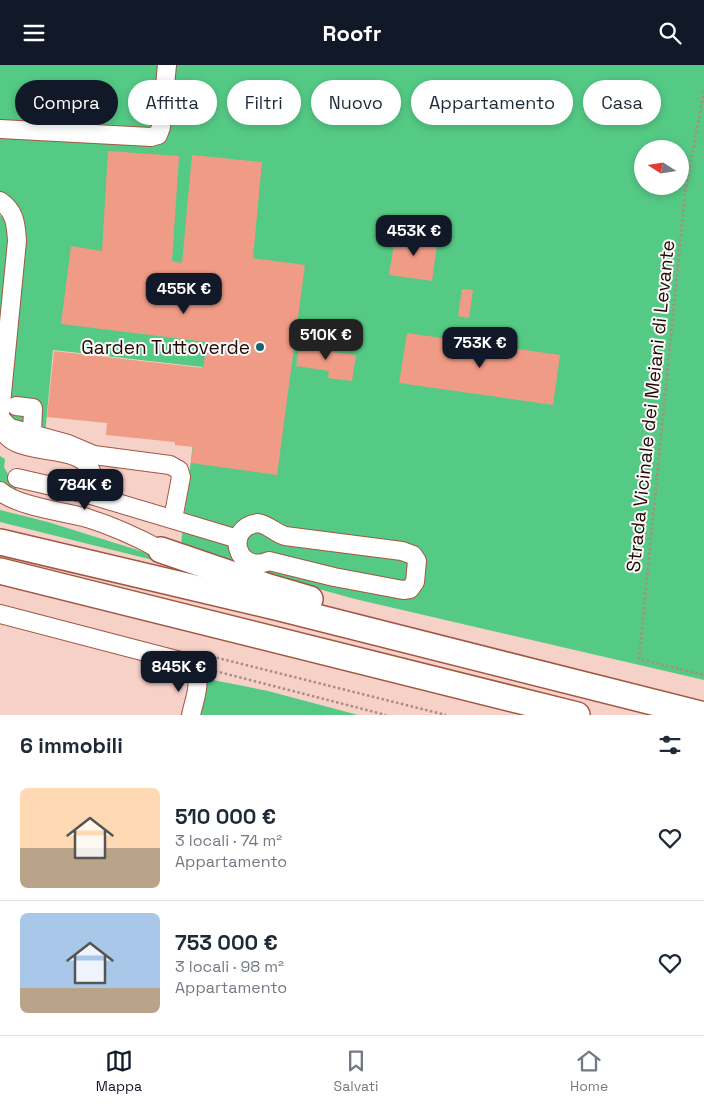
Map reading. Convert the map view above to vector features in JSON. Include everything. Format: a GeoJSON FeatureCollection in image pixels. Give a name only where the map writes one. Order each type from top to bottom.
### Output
{"type":"FeatureCollection","features":[{"type":"Feature","properties":{"kind":"highway"},"geometry":{"type":"LineString","coordinates":[[0,542],[289,611],[704,715]]}},
{"type":"Feature","properties":{"kind":"highway"},"geometry":{"type":"LineString","coordinates":[[161,550],[269,587],[462,638],[504,663],[522,669]]}},
{"type":"Feature","properties":{"kind":"highway"},"geometry":{"type":"LineString","coordinates":[[0,571],[577,715]]}},
{"type":"Feature","properties":{"kind":"street"},"geometry":{"type":"LineString","coordinates":[[0,129],[151,137],[158,135],[167,65]]}},
{"type":"Feature","properties":{"kind":"street"},"geometry":{"type":"LineString","coordinates":[[0,201],[8,206],[16,220],[17,241],[0,414]]}},
{"type":"Feature","properties":{"kind":"street"},"geometry":{"type":"LineString","coordinates":[[0,209],[6,211],[16,220]]}},
{"type":"Feature","properties":{"kind":"street"},"geometry":{"type":"LineString","coordinates":[[16,406],[34,408],[32,433]]}},
{"type":"Feature","properties":{"kind":"street"},"geometry":{"type":"LineString","coordinates":[[0,419],[10,428],[68,444],[94,455],[170,465],[179,470],[181,477],[173,519]]}},
{"type":"Feature","properties":{"kind":"street"},"geometry":{"type":"LineString","coordinates":[[0,419],[1,431],[12,442],[76,457],[86,463],[91,471],[91,495]]}},
{"type":"Feature","properties":{"kind":"street"},"geometry":{"type":"LineString","coordinates":[[17,477],[91,495],[238,539]]}},
{"type":"Feature","properties":{"kind":"street"},"geometry":{"type":"LineString","coordinates":[[0,491],[16,500],[120,529],[161,550]]}},
{"type":"Feature","properties":{"kind":"street"},"geometry":{"type":"LineString","coordinates":[[0,506],[161,550]]}},
{"type":"Feature","properties":{"kind":"street"},"geometry":{"type":"LineString","coordinates":[[258,523],[265,525],[275,533],[285,536],[402,551],[413,555],[417,561],[415,582],[410,589],[403,591],[269,561],[256,564],[243,558],[237,546],[238,539],[245,528],[258,523]]}},
{"type":"Feature","properties":{"kind":"street"},"geometry":{"type":"LineString","coordinates":[[0,614],[188,663],[195,669],[199,678],[191,715]]}},
{"type":"Feature","properties":{"kind":"path","name":"Strada Vicinale dei Meiani di Levante"},"geometry":{"type":"LineString","coordinates":[[704,91],[684,193],[639,659],[704,675]]}},
{"type":"Feature","properties":{"kind":"path"},"geometry":{"type":"LineString","coordinates":[[199,653],[446,715]]}},
{"type":"Feature","properties":{"kind":"path"},"geometry":{"type":"LineString","coordinates":[[199,678],[204,672],[216,671],[386,715]]}},
{"type":"Feature","properties":{"kind":"green space"},"geometry":{"type":"Polygon","coordinates":[[[0,65],[704,65],[704,680],[355,599],[286,580],[181,544],[202,367],[53,350],[45,435],[5,432],[23,214],[15,202],[0,193],[0,65]]]}},
{"type":"Feature","properties":{"kind":"green space"},"geometry":{"type":"Polygon","coordinates":[[[0,216],[4,217],[10,232],[0,351],[0,216]]]}},
{"type":"Feature","properties":{"kind":"green space"},"geometry":{"type":"Polygon","coordinates":[[[0,456],[5,459],[4,467],[20,495],[0,484],[0,456]]]}},
{"type":"Feature","properties":{"kind":"green space"},"geometry":{"type":"Polygon","coordinates":[[[0,510],[48,522],[163,558],[161,562],[0,522],[0,510]]]}},
{"type":"Feature","properties":{"kind":"green space"},"geometry":{"type":"Polygon","coordinates":[[[208,679],[268,691],[358,715],[201,715],[208,679]]]}},
{"type":"Feature","properties":{"kind":"building"},"geometry":{"type":"Polygon","coordinates":[[[108,151],[179,156],[172,261],[182,263],[192,155],[262,162],[253,258],[305,265],[277,475],[191,463],[193,447],[175,445],[175,442],[106,435],[107,423],[47,417],[54,351],[203,368],[207,342],[61,324],[71,246],[102,251],[108,151]]]}},
{"type":"Feature","properties":{"kind":"building"},"geometry":{"type":"Polygon","coordinates":[[[396,232],[438,238],[432,281],[389,275],[396,232]]]}},
{"type":"Feature","properties":{"kind":"building"},"geometry":{"type":"Polygon","coordinates":[[[462,289],[473,290],[469,318],[458,316],[462,289]]]}},
{"type":"Feature","properties":{"kind":"building"},"geometry":{"type":"Polygon","coordinates":[[[407,333],[560,355],[553,405],[399,383],[407,333]]]}},
{"type":"Feature","properties":{"kind":"building"},"geometry":{"type":"Polygon","coordinates":[[[300,340],[326,344],[325,351],[356,355],[352,381],[328,378],[329,371],[296,366],[300,340]]]}},
{"type":"Feature","properties":{"kind":"place","name":"Garden Tuttoverde"},"geometry":{"type":"Point","coordinates":[260,347]}}]}
